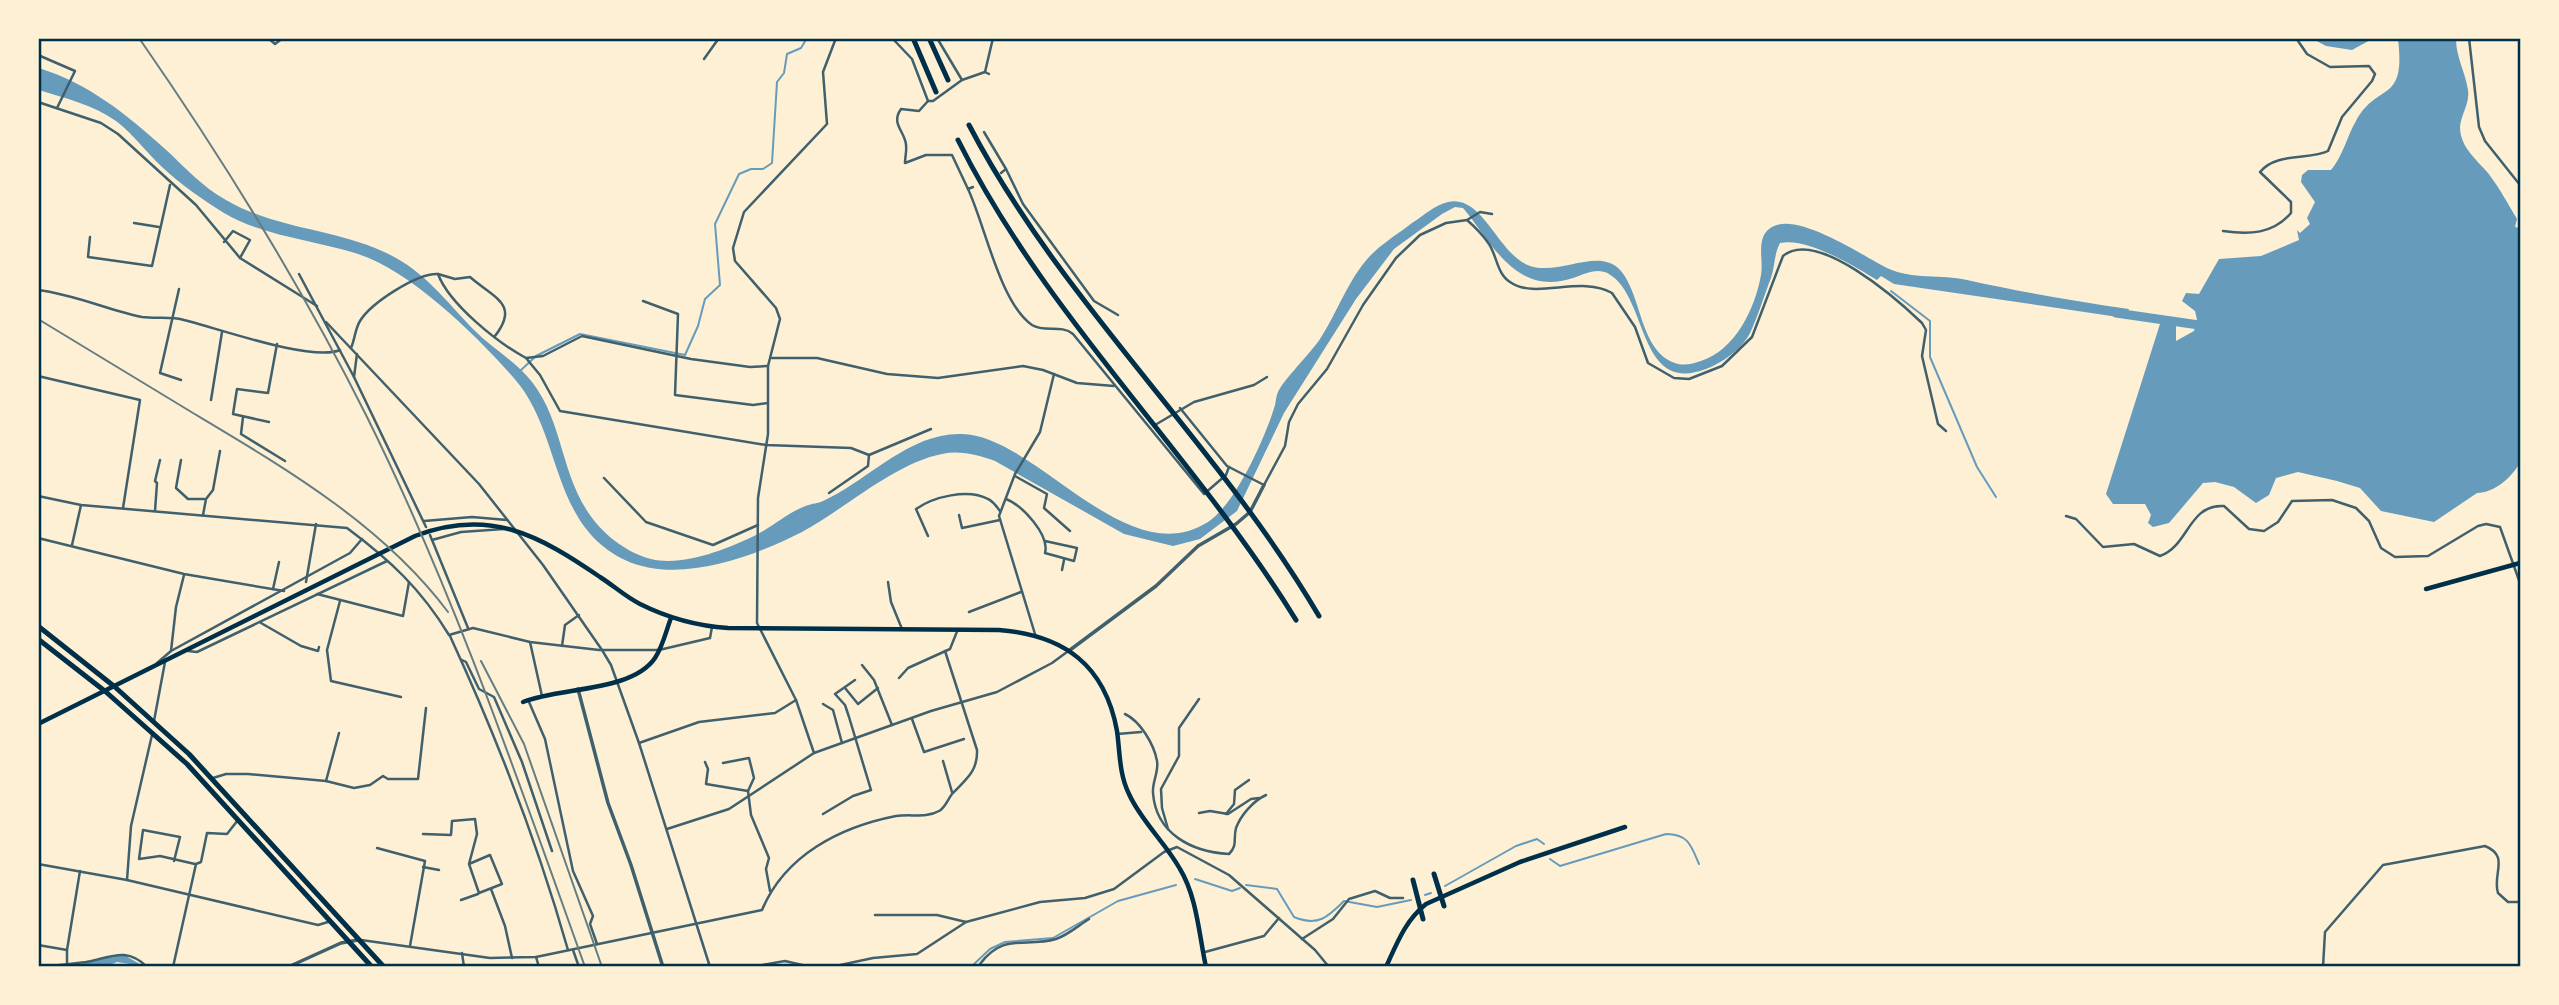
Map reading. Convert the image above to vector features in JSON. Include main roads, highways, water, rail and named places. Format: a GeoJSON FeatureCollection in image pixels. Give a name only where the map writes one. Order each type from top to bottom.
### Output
{"type":"FeatureCollection","features":[{"type":"Feature","properties":{"kind":"highway"},"geometry":{"type":"LineString","coordinates":[[913,38],[936,92]]}},
{"type":"Feature","properties":{"kind":"highway"},"geometry":{"type":"LineString","coordinates":[[929,38],[948,80]]}},
{"type":"Feature","properties":{"kind":"highway"},"geometry":{"type":"LineString","coordinates":[[969,125],[1010,200],[1076,292],[1232,485],[1320,616]]}},
{"type":"Feature","properties":{"kind":"highway"},"geometry":{"type":"LineString","coordinates":[[958,140],[999,218],[1049,293],[1211,495],[1297,621]]}},
{"type":"Feature","properties":{"kind":"highway"},"geometry":{"type":"LineString","coordinates":[[38,626],[115,687],[213,778],[384,967]]}},
{"type":"Feature","properties":{"kind":"highway"},"geometry":{"type":"LineString","coordinates":[[38,639],[152,732],[239,818],[372,967]]}},
{"type":"Feature","properties":{"kind":"highway"},"geometry":{"type":"LineString","coordinates":[[1434,874],[1444,906]]}},
{"type":"Feature","properties":{"kind":"highway"},"geometry":{"type":"LineString","coordinates":[[1413,880],[1423,919]]}},
{"type":"Feature","properties":{"kind":"main road"},"geometry":{"type":"LineString","coordinates":[[38,724],[376,554],[441,527],[479,524],[515,530],[559,549],[622,594],[671,618],[713,627],[957,629],[1035,634],[1070,650],[1104,690],[1117,734],[1127,792],[1168,849],[1189,890],[1206,967]]}},
{"type":"Feature","properties":{"kind":"main road"},"geometry":{"type":"LineString","coordinates":[[2426,589],[2521,563]]}},
{"type":"Feature","properties":{"kind":"main road"},"geometry":{"type":"LineString","coordinates":[[526,701],[617,681],[640,672],[659,650],[671,618]]}},
{"type":"Feature","properties":{"kind":"main road"},"geometry":{"type":"LineString","coordinates":[[1386,967],[1409,920],[1426,904],[1520,862],[1625,827]]}},
{"type":"Feature","properties":{"kind":"water"},"geometry":{"type":"Polygon","coordinates":[[[2313,39],[2372,39],[2352,50],[2326,46],[2313,39]]]}},
{"type":"Feature","properties":{"kind":"water"},"geometry":{"type":"Polygon","coordinates":[[[2398,39],[2456,39],[2468,90],[2468,100],[2460,127],[2463,141],[2496,184],[2517,219],[2515,227],[2520,228],[2519,464],[2502,483],[2477,493],[2434,522],[2381,511],[2360,488],[2298,472],[2276,478],[2269,495],[2256,503],[2234,487],[2215,482],[2203,483],[2169,523],[2153,527],[2148,523],[2151,515],[2145,504],[2113,504],[2106,494],[2160,324],[2176,324],[2176,341],[2194,331],[2197,320],[2195,311],[2182,301],[2186,293],[2199,294],[2219,259],[2261,256],[2299,240],[2297,230],[2300,233],[2310,224],[2307,218],[2315,202],[2301,182],[2302,175],[2308,170],[2331,170],[2364,109],[2394,83],[2398,74],[2398,39]]]}},
{"type":"Feature","properties":{"kind":"water"},"geometry":{"type":"Polygon","coordinates":[[[39,68],[74,82],[106,101],[149,135],[201,183],[226,200],[263,217],[363,244],[409,266],[443,296],[480,336],[520,369],[540,394],[550,415],[572,481],[596,523],[628,549],[646,558],[664,561],[691,559],[732,546],[762,532],[797,510],[829,498],[909,448],[944,435],[962,434],[991,440],[1021,456],[1114,518],[1146,530],[1177,533],[1208,522],[1229,501],[1239,486],[1265,434],[1278,392],[1320,339],[1362,266],[1390,239],[1429,211],[1448,202],[1460,202],[1471,207],[1519,260],[1530,266],[1542,268],[1591,261],[1612,264],[1628,282],[1655,347],[1663,357],[1678,364],[1695,363],[1713,356],[1724,348],[1742,327],[1758,288],[1764,235],[1774,226],[1786,224],[1800,226],[1832,238],[1897,272],[1957,278],[2129,309],[2125,318],[1894,284],[1881,276],[1877,280],[1816,248],[1791,242],[1780,243],[1771,278],[1746,339],[1737,350],[1718,363],[1706,369],[1684,373],[1667,368],[1656,357],[1622,286],[1609,274],[1596,271],[1553,282],[1536,280],[1521,274],[1496,251],[1463,208],[1455,207],[1394,249],[1356,299],[1284,413],[1237,511],[1200,539],[1173,546],[1124,534],[995,461],[969,454],[949,453],[906,467],[818,523],[761,550],[715,565],[668,570],[625,560],[600,544],[582,524],[569,501],[529,399],[498,360],[461,323],[419,288],[376,261],[339,248],[255,227],[224,213],[169,174],[128,132],[107,115],[89,106],[39,90],[39,68]]]}},
{"type":"Feature","properties":{"kind":"water"},"geometry":{"type":"Polygon","coordinates":[[[116,955],[126,956],[143,966],[117,962],[107,966],[69,967],[116,955]]]}},
{"type":"Feature","properties":{"kind":"waterway"},"geometry":{"type":"LineString","coordinates":[[520,371],[536,356],[580,334],[685,355],[698,326],[705,299],[720,285],[715,224],[739,174],[751,169],[763,169],[772,163],[777,82],[784,73],[787,54],[801,48],[807,38]]}},
{"type":"Feature","properties":{"kind":"waterway"},"geometry":{"type":"LineString","coordinates":[[1891,291],[1930,321],[1930,357],[1977,467],[1996,497]]}},
{"type":"Feature","properties":{"kind":"waterway"},"geometry":{"type":"LineString","coordinates":[[2116,313],[2199,325],[2204,323]]}},
{"type":"Feature","properties":{"kind":"waterway"},"geometry":{"type":"LineString","coordinates":[[1550,859],[1560,866],[1666,834],[1684,838],[1694,851],[1699,864]]}},
{"type":"Feature","properties":{"kind":"waterway"},"geometry":{"type":"LineString","coordinates":[[1445,886],[1516,846],[1537,839],[1544,844]]}},
{"type":"Feature","properties":{"kind":"waterway"},"geometry":{"type":"LineString","coordinates":[[1195,879],[1232,891],[1240,888]]}},
{"type":"Feature","properties":{"kind":"waterway"},"geometry":{"type":"LineString","coordinates":[[965,967],[972,966],[990,949],[1005,942],[1053,938],[1118,901],[1176,885]]}},
{"type":"Feature","properties":{"kind":"waterway"},"geometry":{"type":"LineString","coordinates":[[1246,885],[1277,889],[1294,917],[1310,921],[1322,919],[1344,901],[1377,907],[1411,900]]}},
{"type":"Feature","properties":{"kind":"waterway"},"geometry":{"type":"LineString","coordinates":[[1425,895],[1431,893]]}},
{"type":"Feature","properties":{"kind":"railway"},"geometry":{"type":"LineString","coordinates":[[139,38],[201,129],[259,222],[366,415],[456,618],[585,967]]}},
{"type":"Feature","properties":{"kind":"railway"},"geometry":{"type":"LineString","coordinates":[[38,319],[263,455],[331,500],[394,552],[448,612]]}},
{"type":"Feature","properties":{"kind":"railway"},"geometry":{"type":"LineString","coordinates":[[481,661],[524,744],[602,967]]}}]}
